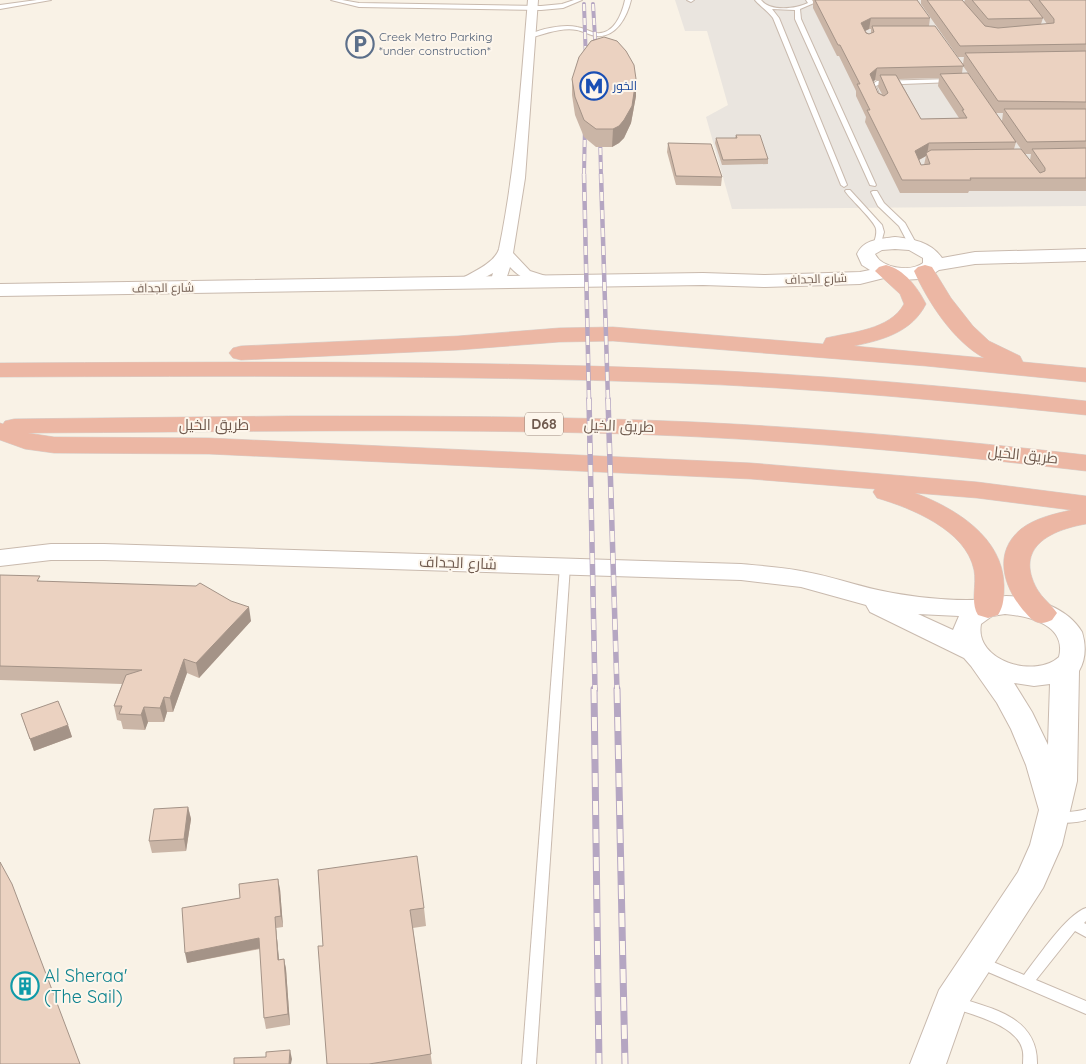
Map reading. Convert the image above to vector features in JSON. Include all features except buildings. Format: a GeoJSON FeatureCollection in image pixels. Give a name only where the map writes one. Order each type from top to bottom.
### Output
{"type":"FeatureCollection","features":[{"type":"Feature","properties":{"kind":"highway"},"geometry":{"type":"LineString","coordinates":[[924,258],[936,293],[980,346],[1010,360],[1076,373]]}},
{"type":"Feature","properties":{"kind":"highway"},"geometry":{"type":"LineString","coordinates":[[697,340],[823,344],[855,340],[882,331],[902,320],[911,312],[915,304],[909,291],[886,271]]}},
{"type":"Feature","properties":{"kind":"highway"},"geometry":{"type":"LineString","coordinates":[[73,370],[192,355],[458,343],[559,335],[640,335],[1076,373]]}},
{"type":"Feature","properties":{"kind":"highway"},"geometry":{"type":"LineString","coordinates":[[0,370],[443,370],[678,375],[928,392],[1086,408]]}},
{"type":"Feature","properties":{"kind":"highway","name":"طريق الخيل"},"geometry":{"type":"LineString","coordinates":[[0,426],[565,424],[854,439],[1086,463]]}},
{"type":"Feature","properties":{"kind":"highway"},"geometry":{"type":"LineString","coordinates":[[0,431],[25,441],[54,445],[200,446],[751,471],[977,490],[1086,504]]}},
{"type":"Feature","properties":{"kind":"highway"},"geometry":{"type":"LineString","coordinates":[[751,471],[888,492],[915,501],[939,514],[960,529],[976,546],[987,564],[990,584],[988,608]]}},
{"type":"Feature","properties":{"kind":"highway"},"geometry":{"type":"LineString","coordinates":[[1042,613],[1024,590],[1015,566],[1021,543],[1041,528],[1067,518],[1086,516]]}},
{"type":"Feature","properties":{"kind":"street"},"geometry":{"type":"LineString","coordinates":[[506,283],[506,254],[518,172],[533,4]]}},
{"type":"Feature","properties":{"kind":"street","name":"شارع الجداف"},"geometry":{"type":"LineString","coordinates":[[0,290],[746,279],[832,268],[872,249],[894,243],[924,258],[1086,255]]}},
{"type":"Feature","properties":{"kind":"street"},"geometry":{"type":"LineString","coordinates":[[872,249],[869,261],[886,271]]}},
{"type":"Feature","properties":{"kind":"street"},"geometry":{"type":"LineString","coordinates":[[506,254],[525,274],[549,282]]}},
{"type":"Feature","properties":{"kind":"street"},"geometry":{"type":"LineString","coordinates":[[465,283],[490,268],[506,254]]}},
{"type":"Feature","properties":{"kind":"street","name":"شارع الجداف"},"geometry":{"type":"LineString","coordinates":[[746,279],[765,281],[860,278],[886,271],[911,274],[924,258]]}},
{"type":"Feature","properties":{"kind":"street","name":"شارع الجداف"},"geometry":{"type":"LineString","coordinates":[[0,545],[50,552]]}},
{"type":"Feature","properties":{"kind":"street","name":"شارع الجداف"},"geometry":{"type":"LineString","coordinates":[[0,558],[50,552],[114,552],[771,574],[825,584],[862,596],[924,606],[988,608]]}},
{"type":"Feature","properties":{"kind":"street","name":"شارع الجداف"},"geometry":{"type":"LineString","coordinates":[[862,596],[977,655]]}},
{"type":"Feature","properties":{"kind":"street"},"geometry":{"type":"LineString","coordinates":[[977,655],[995,667],[1014,674],[1033,677],[1051,675],[1065,669],[1074,659],[1075,647],[1070,634],[1058,622],[1042,613],[1024,607],[1005,605],[988,608],[976,614],[969,621],[966,631],[968,642],[977,655],[1000,685],[1019,714],[1064,815]]}},
{"type":"Feature","properties":{"kind":"street"},"geometry":{"type":"LineString","coordinates":[[928,1064],[951,1001],[1031,879],[1046,845],[1064,815],[1062,781],[1065,669]]}},
{"type":"Feature","properties":{"kind":"lane"},"geometry":{"type":"LineString","coordinates":[[0,7],[48,0]]}},
{"type":"Feature","properties":{"kind":"lane"},"geometry":{"type":"LineString","coordinates":[[334,0],[359,5],[533,4],[563,6],[579,0]]}},
{"type":"Feature","properties":{"kind":"lane"},"geometry":{"type":"LineString","coordinates":[[530,36],[562,28],[579,28],[596,35],[609,33],[624,16],[628,0]]}},
{"type":"Feature","properties":{"kind":"lane"},"geometry":{"type":"LineString","coordinates":[[758,0],[776,18],[846,188],[860,208],[879,224],[880,230],[872,249]]}},
{"type":"Feature","properties":{"kind":"lane"},"geometry":{"type":"LineString","coordinates":[[767,7],[796,8],[809,3],[817,4]]}},
{"type":"Feature","properties":{"kind":"lane"},"geometry":{"type":"LineString","coordinates":[[796,8],[798,19],[881,204],[902,224],[924,258]]}},
{"type":"Feature","properties":{"kind":"lane"},"geometry":{"type":"LineString","coordinates":[[881,104],[873,86],[877,83],[958,81]]}},
{"type":"Feature","properties":{"kind":"lane"},"geometry":{"type":"LineString","coordinates":[[529,1064],[565,566]]}},
{"type":"Feature","properties":{"kind":"lane"},"geometry":{"type":"LineString","coordinates":[[1026,982],[1080,927],[1086,913]]}},
{"type":"Feature","properties":{"kind":"lane"},"geometry":{"type":"LineString","coordinates":[[977,961],[1086,1008]]}},
{"type":"Feature","properties":{"kind":"lane"},"geometry":{"type":"LineString","coordinates":[[951,1001],[999,1018],[1019,1030],[1030,1049],[1030,1064]]}},
{"type":"Feature","properties":{"kind":"shaded area"},"geometry":{"type":"Polygon","coordinates":[[[675,0],[1086,0],[1086,206],[732,209],[706,117],[728,105],[707,31],[685,31],[675,0]]]}},
{"type":"Feature","properties":{"kind":"railway"},"geometry":{"type":"LineString","coordinates":[[584,4],[586,62]]}},
{"type":"Feature","properties":{"kind":"railway"},"geometry":{"type":"LineString","coordinates":[[593,4],[596,54]]}},
{"type":"Feature","properties":{"kind":"railway"},"geometry":{"type":"LineString","coordinates":[[584,174],[585,124]]}},
{"type":"Feature","properties":{"kind":"railway"},"geometry":{"type":"LineString","coordinates":[[600,134],[601,175]]}},
{"type":"Feature","properties":{"kind":"railway"},"geometry":{"type":"LineString","coordinates":[[584,174],[589,400]]}},
{"type":"Feature","properties":{"kind":"railway"},"geometry":{"type":"LineString","coordinates":[[601,174],[608,400]]}},
{"type":"Feature","properties":{"kind":"railway"},"geometry":{"type":"LineString","coordinates":[[589,399],[595,690]]}},
{"type":"Feature","properties":{"kind":"railway"},"geometry":{"type":"LineString","coordinates":[[608,399],[617,690]]}},
{"type":"Feature","properties":{"kind":"railway"},"geometry":{"type":"LineString","coordinates":[[594,689],[599,1064]]}},
{"type":"Feature","properties":{"kind":"railway"},"geometry":{"type":"LineString","coordinates":[[617,689],[625,1064]]}},
{"type":"Feature","properties":{"kind":"place","name":"Creek Metro Parking *under construction*"},"geometry":{"type":"Point","coordinates":[360,44]}},
{"type":"Feature","properties":{"kind":"place","name":"الخور"},"geometry":{"type":"Point","coordinates":[594,86]}},
{"type":"Feature","properties":{"kind":"place","name":"Al Sheraa' (The Sail)"},"geometry":{"type":"Point","coordinates":[25,986]}}]}
